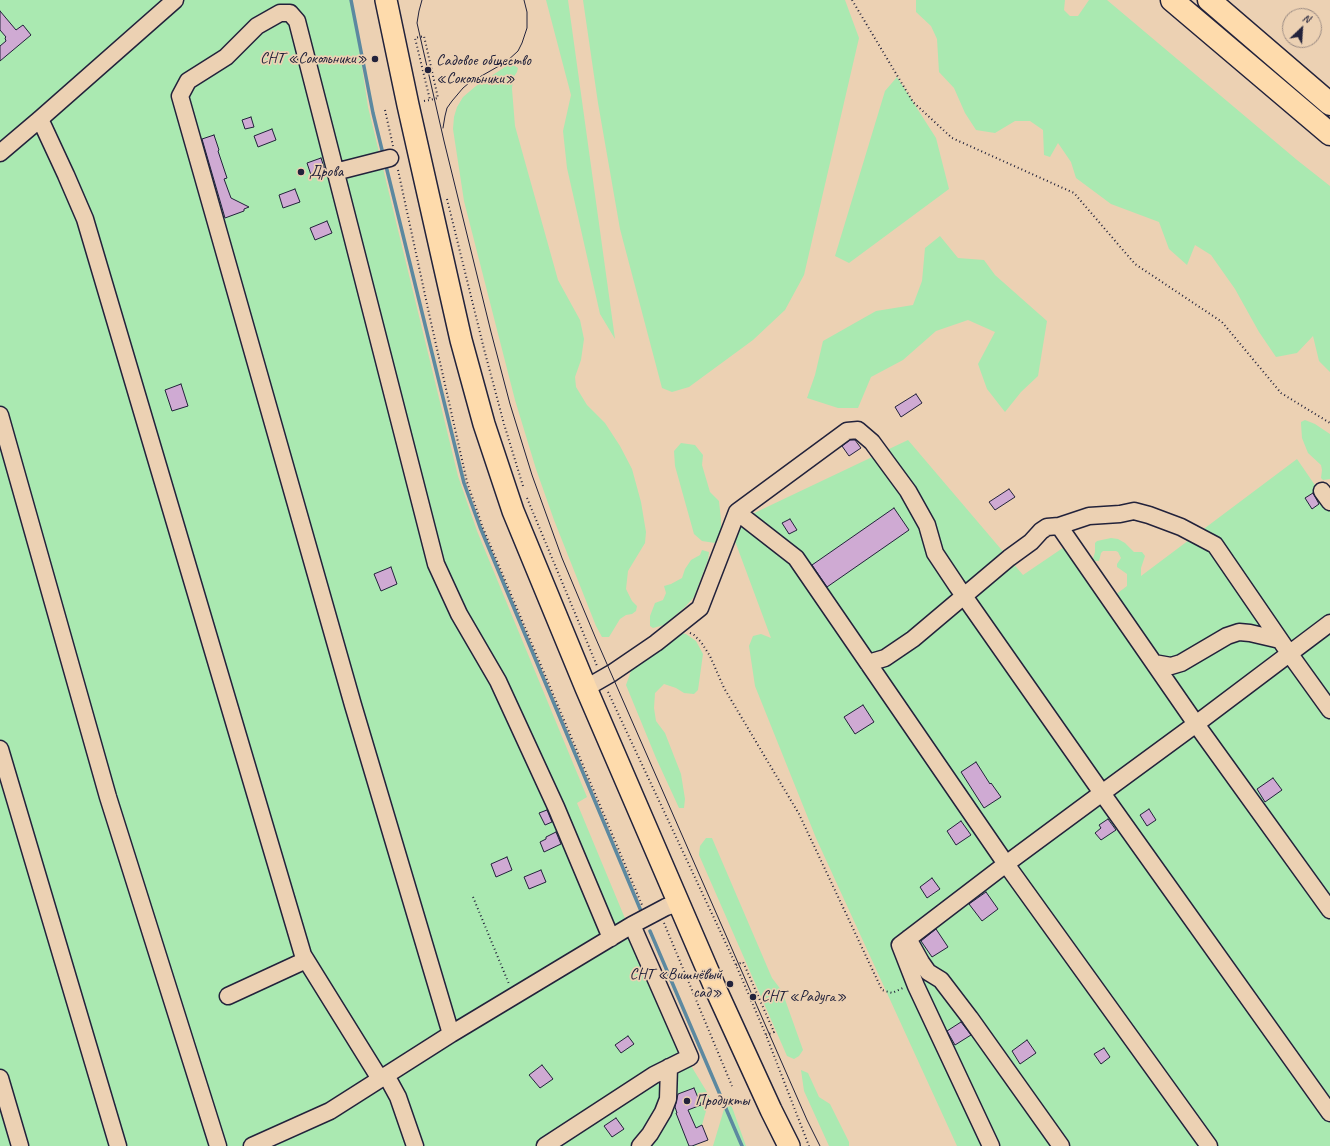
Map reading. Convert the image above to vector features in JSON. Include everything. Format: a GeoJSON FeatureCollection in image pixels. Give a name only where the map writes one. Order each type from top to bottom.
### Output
{"type":"FeatureCollection","features":[{"type":"Feature","properties":{"kind":"highway"},"geometry":{"type":"LineString","coordinates":[[1172,0],[1330,134]]}},
{"type":"Feature","properties":{"kind":"highway"},"geometry":{"type":"LineString","coordinates":[[1209,0],[1330,104]]}},
{"type":"Feature","properties":{"kind":"main road"},"geometry":{"type":"LineString","coordinates":[[386,0],[408,105],[458,325],[484,424],[513,511],[594,683],[679,903],[771,1110],[789,1146]]}},
{"type":"Feature","properties":{"kind":"street"},"geometry":{"type":"LineString","coordinates":[[0,153],[40,120],[175,0]]}},
{"type":"Feature","properties":{"kind":"street"},"geometry":{"type":"LineString","coordinates":[[451,1034],[351,698],[180,96],[188,81],[226,57],[257,26],[280,13],[288,6],[297,21],[436,564],[459,614],[498,681],[556,807],[611,938]]}},
{"type":"Feature","properties":{"kind":"street"},"geometry":{"type":"LineString","coordinates":[[40,120],[85,219],[303,955],[383,1077],[398,1097],[415,1146]]}},
{"type":"Feature","properties":{"kind":"street"},"geometry":{"type":"LineString","coordinates":[[335,172],[394,157]]}},
{"type":"Feature","properties":{"kind":"street"},"geometry":{"type":"LineString","coordinates":[[0,415],[108,797],[218,1146]]}},
{"type":"Feature","properties":{"kind":"street"},"geometry":{"type":"LineString","coordinates":[[594,683],[656,643],[700,608],[737,512],[846,431],[858,430],[872,442],[908,491],[927,525],[935,553],[964,596],[1330,1113]]}},
{"type":"Feature","properties":{"kind":"street"},"geometry":{"type":"LineString","coordinates":[[868,663],[885,658],[913,639],[1008,558],[1031,542],[1041,530],[1047,527],[1060,526],[1090,516],[1120,514],[1134,511],[1181,527],[1215,545],[1330,710]]}},
{"type":"Feature","properties":{"kind":"street"},"geometry":{"type":"LineString","coordinates":[[737,512],[796,558],[1006,864],[1209,1146]]}},
{"type":"Feature","properties":{"kind":"street"},"geometry":{"type":"LineString","coordinates":[[1060,526],[1196,724],[1330,910]]}},
{"type":"Feature","properties":{"kind":"street"},"geometry":{"type":"LineString","coordinates":[[991,1146],[914,982],[900,945],[1006,864],[1196,724],[1284,646],[1330,623]]}},
{"type":"Feature","properties":{"kind":"street"},"geometry":{"type":"LineString","coordinates":[[1154,663],[1172,666],[1181,663],[1227,636],[1239,632],[1250,633],[1284,646]]}},
{"type":"Feature","properties":{"kind":"street"},"geometry":{"type":"LineString","coordinates":[[0,749],[118,1146]]}},
{"type":"Feature","properties":{"kind":"street"},"geometry":{"type":"LineString","coordinates":[[252,1146],[271,1142],[330,1111],[451,1034],[632,925],[679,903]]}},
{"type":"Feature","properties":{"kind":"street"},"geometry":{"type":"LineString","coordinates":[[545,1146],[654,1075],[690,1056],[632,925]]}},
{"type":"Feature","properties":{"kind":"street"},"geometry":{"type":"LineString","coordinates":[[909,938],[921,962],[928,972],[941,980],[970,1018],[1061,1146]]}},
{"type":"Feature","properties":{"kind":"street"},"geometry":{"type":"LineString","coordinates":[[228,996],[306,960]]}},
{"type":"Feature","properties":{"kind":"street"},"geometry":{"type":"LineString","coordinates":[[640,1146],[650,1134],[663,1112],[668,1099],[669,1067]]}},
{"type":"Feature","properties":{"kind":"street"},"geometry":{"type":"LineString","coordinates":[[0,1078],[20,1146]]}},
{"type":"Feature","properties":{"kind":"path"},"geometry":{"type":"LineString","coordinates":[[852,0],[914,102],[952,138],[1074,193],[1135,264],[1222,322],[1281,394],[1330,423]]}},
{"type":"Feature","properties":{"kind":"path"},"geometry":{"type":"LineString","coordinates":[[423,101],[430,100],[438,98],[424,36],[416,38],[430,100]]}},
{"type":"Feature","properties":{"kind":"path"},"geometry":{"type":"LineString","coordinates":[[385,110],[394,157],[468,482],[483,528],[653,914],[732,1086]]}},
{"type":"Feature","properties":{"kind":"path"},"geometry":{"type":"LineString","coordinates":[[446,194],[484,349],[504,424],[524,489]]}},
{"type":"Feature","properties":{"kind":"path"},"geometry":{"type":"LineString","coordinates":[[526,496],[594,683],[736,965],[766,1035],[809,1146]]}},
{"type":"Feature","properties":{"kind":"path"},"geometry":{"type":"LineString","coordinates":[[676,627],[694,635],[701,642],[710,656],[724,688],[799,814],[882,990],[892,993],[914,982]]}},
{"type":"Feature","properties":{"kind":"path"},"geometry":{"type":"LineString","coordinates":[[473,897],[514,996]]}},
{"type":"Feature","properties":{"kind":"path"},"geometry":{"type":"LineString","coordinates":[[736,965],[743,962],[774,1032],[766,1035]]}},
{"type":"Feature","properties":{"kind":"green space"},"geometry":{"type":"Polygon","coordinates":[[[0,0],[352,0],[368,107],[458,476],[477,531],[587,797],[577,803],[676,1041],[710,1097],[696,1146],[0,1146],[0,0]]]}},
{"type":"Feature","properties":{"kind":"green space"},"geometry":{"type":"Polygon","coordinates":[[[546,0],[568,0],[615,339],[600,314],[567,168],[563,131],[571,95],[546,0]]]}},
{"type":"Feature","properties":{"kind":"green space"},"geometry":{"type":"Polygon","coordinates":[[[583,0],[845,0],[859,38],[804,275],[785,310],[753,340],[689,387],[672,392],[662,388],[620,229],[598,103],[583,0]]]}},
{"type":"Feature","properties":{"kind":"green space"},"geometry":{"type":"Polygon","coordinates":[[[916,0],[1065,0],[1064,10],[1070,16],[1078,16],[1089,0],[1107,0],[1330,186],[1330,372],[1319,361],[1313,336],[1297,353],[1276,357],[1259,332],[1235,289],[1211,255],[1195,245],[1187,265],[1169,249],[1159,222],[1111,204],[1076,178],[1071,162],[1058,143],[1050,157],[1044,155],[1043,130],[1030,121],[1015,121],[995,133],[976,130],[965,113],[954,88],[939,72],[937,39],[931,26],[916,12],[916,0]]]}},
{"type":"Feature","properties":{"kind":"green space"},"geometry":{"type":"Polygon","coordinates":[[[512,64],[518,68],[513,78],[512,89],[515,126],[558,280],[580,320],[584,339],[581,360],[575,377],[576,387],[587,405],[605,423],[620,446],[632,469],[641,502],[646,532],[645,543],[628,571],[626,589],[632,601],[637,606],[636,611],[620,619],[609,637],[602,637],[596,626],[554,520],[536,469],[515,400],[464,201],[453,129],[457,107],[463,97],[476,86],[508,65],[512,64]]]}},
{"type":"Feature","properties":{"kind":"green space"},"geometry":{"type":"Polygon","coordinates":[[[897,77],[936,138],[949,189],[849,263],[835,256],[885,91],[897,77]]]}},
{"type":"Feature","properties":{"kind":"green space"},"geometry":{"type":"Polygon","coordinates":[[[940,236],[958,258],[984,260],[995,275],[1047,321],[1038,376],[1021,392],[1005,412],[987,389],[978,364],[995,332],[968,320],[936,331],[903,360],[871,377],[858,408],[838,408],[807,398],[815,375],[823,341],[876,311],[913,305],[922,281],[925,248],[940,236]]]}},
{"type":"Feature","properties":{"kind":"green space"},"geometry":{"type":"Polygon","coordinates":[[[1305,420],[1315,424],[1330,434],[1330,479],[1323,480],[1321,478],[1321,465],[1308,453],[1302,438],[1301,422],[1305,420]]]}},
{"type":"Feature","properties":{"kind":"green space"},"geometry":{"type":"Polygon","coordinates":[[[908,440],[1023,575],[1076,539],[1115,595],[1127,586],[1127,574],[1117,567],[1117,564],[1121,558],[1116,551],[1103,551],[1099,561],[1095,561],[1093,559],[1095,543],[1097,541],[1111,538],[1118,539],[1125,543],[1134,552],[1142,552],[1145,556],[1141,568],[1141,576],[1297,459],[1330,507],[1330,1146],[957,1146],[816,838],[755,686],[749,646],[753,636],[761,634],[771,638],[729,525],[908,440]]]}},
{"type":"Feature","properties":{"kind":"green space"},"geometry":{"type":"Polygon","coordinates":[[[681,443],[695,445],[703,455],[702,465],[710,492],[719,501],[721,539],[715,543],[702,541],[694,534],[675,466],[674,451],[681,443]]]}},
{"type":"Feature","properties":{"kind":"green space"},"geometry":{"type":"Polygon","coordinates":[[[702,550],[709,552],[708,560],[694,597],[664,625],[653,628],[650,626],[650,616],[655,603],[663,600],[666,593],[664,586],[682,578],[685,569],[691,560],[700,555],[702,550]]]}},
{"type":"Feature","properties":{"kind":"green space"},"geometry":{"type":"Polygon","coordinates":[[[680,633],[686,634],[696,641],[703,654],[698,690],[694,694],[684,693],[676,688],[664,684],[655,693],[654,708],[656,721],[665,733],[681,774],[685,799],[684,808],[679,808],[656,758],[626,685],[631,671],[643,660],[680,633]]]}},
{"type":"Feature","properties":{"kind":"green space"},"geometry":{"type":"Polygon","coordinates":[[[706,838],[712,838],[772,978],[782,991],[803,1050],[799,1056],[794,1059],[787,1056],[699,855],[700,846],[706,838]]]}},
{"type":"Feature","properties":{"kind":"green space"},"geometry":{"type":"Polygon","coordinates":[[[801,1070],[808,1073],[819,1097],[830,1104],[849,1142],[849,1146],[829,1146],[804,1091],[801,1070]]]}},
{"type":"Feature","properties":{"kind":"green space"},"geometry":{"type":"Polygon","coordinates":[[[728,1096],[746,1146],[713,1146],[728,1096]]]}},
{"type":"Feature","properties":{"kind":"building"},"geometry":{"type":"Polygon","coordinates":[[[0,11],[16,30],[23,25],[31,35],[0,61],[0,46],[6,41],[6,37],[0,30],[0,11]]]}},
{"type":"Feature","properties":{"kind":"building"},"geometry":{"type":"Polygon","coordinates":[[[251,117],[254,127],[245,129],[242,120],[251,117]]]}},
{"type":"Feature","properties":{"kind":"building"},"geometry":{"type":"Polygon","coordinates":[[[272,129],[276,140],[258,147],[254,136],[272,129]]]}},
{"type":"Feature","properties":{"kind":"building"},"geometry":{"type":"Polygon","coordinates":[[[214,135],[227,178],[224,179],[231,198],[249,207],[244,209],[244,211],[225,218],[202,139],[214,135]]]}},
{"type":"Feature","properties":{"kind":"building"},"geometry":{"type":"Polygon","coordinates":[[[321,158],[325,170],[311,175],[307,163],[321,158]]]}},
{"type":"Feature","properties":{"kind":"building"},"geometry":{"type":"Polygon","coordinates":[[[295,189],[300,202],[283,208],[279,195],[295,189]]]}},
{"type":"Feature","properties":{"kind":"building"},"geometry":{"type":"Polygon","coordinates":[[[327,221],[332,233],[315,240],[310,228],[327,221]]]}},
{"type":"Feature","properties":{"kind":"building"},"geometry":{"type":"Polygon","coordinates":[[[181,384],[188,406],[172,411],[165,390],[181,384]]]}},
{"type":"Feature","properties":{"kind":"building"},"geometry":{"type":"Polygon","coordinates":[[[916,394],[922,403],[901,417],[895,407],[916,394]]]}},
{"type":"Feature","properties":{"kind":"building"},"geometry":{"type":"Polygon","coordinates":[[[850,440],[855,440],[861,448],[849,456],[842,446],[850,440]]]}},
{"type":"Feature","properties":{"kind":"building"},"geometry":{"type":"Polygon","coordinates":[[[1009,489],[1015,497],[995,510],[989,502],[1009,489]]]}},
{"type":"Feature","properties":{"kind":"building"},"geometry":{"type":"Polygon","coordinates":[[[1313,493],[1319,504],[1312,509],[1305,498],[1313,493]]]}},
{"type":"Feature","properties":{"kind":"building"},"geometry":{"type":"Polygon","coordinates":[[[894,508],[909,530],[827,587],[812,565],[894,508]]]}},
{"type":"Feature","properties":{"kind":"building"},"geometry":{"type":"Polygon","coordinates":[[[790,519],[797,530],[789,534],[782,523],[790,519]]]}},
{"type":"Feature","properties":{"kind":"building"},"geometry":{"type":"Polygon","coordinates":[[[391,567],[397,584],[381,591],[374,574],[391,567]]]}},
{"type":"Feature","properties":{"kind":"building"},"geometry":{"type":"Polygon","coordinates":[[[863,705],[874,722],[855,734],[844,717],[863,705]]]}},
{"type":"Feature","properties":{"kind":"building"},"geometry":{"type":"Polygon","coordinates":[[[976,762],[990,784],[991,783],[1001,797],[984,808],[961,772],[976,762]]]}},
{"type":"Feature","properties":{"kind":"building"},"geometry":{"type":"Polygon","coordinates":[[[1273,778],[1282,790],[1265,802],[1257,789],[1273,778]]]}},
{"type":"Feature","properties":{"kind":"building"},"geometry":{"type":"Polygon","coordinates":[[[1149,809],[1156,820],[1147,826],[1140,815],[1149,809]]]}},
{"type":"Feature","properties":{"kind":"building"},"geometry":{"type":"Polygon","coordinates":[[[547,810],[552,822],[545,825],[539,813],[547,810]]]}},
{"type":"Feature","properties":{"kind":"building"},"geometry":{"type":"Polygon","coordinates":[[[1108,819],[1116,830],[1101,840],[1095,833],[1101,828],[1099,825],[1108,819]]]}},
{"type":"Feature","properties":{"kind":"building"},"geometry":{"type":"Polygon","coordinates":[[[961,821],[971,835],[956,845],[947,831],[961,821]]]}},
{"type":"Feature","properties":{"kind":"building"},"geometry":{"type":"Polygon","coordinates":[[[556,832],[561,844],[544,852],[540,842],[556,832]]]}},
{"type":"Feature","properties":{"kind":"building"},"geometry":{"type":"Polygon","coordinates":[[[507,857],[512,870],[496,877],[491,864],[507,857]]]}},
{"type":"Feature","properties":{"kind":"building"},"geometry":{"type":"Polygon","coordinates":[[[541,870],[546,882],[529,889],[524,877],[541,870]]]}},
{"type":"Feature","properties":{"kind":"building"},"geometry":{"type":"Polygon","coordinates":[[[932,878],[940,889],[927,898],[920,887],[932,878]]]}},
{"type":"Feature","properties":{"kind":"building"},"geometry":{"type":"Polygon","coordinates":[[[986,892],[998,909],[982,921],[969,904],[986,892]]]}},
{"type":"Feature","properties":{"kind":"building"},"geometry":{"type":"Polygon","coordinates":[[[936,929],[948,947],[932,957],[921,941],[936,929]]]}},
{"type":"Feature","properties":{"kind":"building"},"geometry":{"type":"Polygon","coordinates":[[[961,1022],[971,1035],[955,1045],[947,1031],[961,1022]]]}},
{"type":"Feature","properties":{"kind":"building"},"geometry":{"type":"Polygon","coordinates":[[[628,1036],[634,1044],[621,1053],[615,1045],[628,1036]]]}},
{"type":"Feature","properties":{"kind":"building"},"geometry":{"type":"Polygon","coordinates":[[[1027,1040],[1036,1053],[1020,1064],[1012,1051],[1027,1040]]]}},
{"type":"Feature","properties":{"kind":"building"},"geometry":{"type":"Polygon","coordinates":[[[1104,1048],[1110,1057],[1101,1064],[1094,1054],[1104,1048]]]}},
{"type":"Feature","properties":{"kind":"building"},"geometry":{"type":"Polygon","coordinates":[[[542,1065],[553,1079],[540,1088],[529,1075],[542,1065]]]}},
{"type":"Feature","properties":{"kind":"building"},"geometry":{"type":"Polygon","coordinates":[[[694,1088],[701,1105],[688,1110],[696,1128],[702,1125],[708,1140],[689,1146],[675,1107],[678,1094],[694,1088]]]}},
{"type":"Feature","properties":{"kind":"building"},"geometry":{"type":"Polygon","coordinates":[[[616,1118],[624,1129],[612,1137],[604,1126],[616,1118]]]}},
{"type":"Feature","properties":{"kind":"waterway"},"geometry":{"type":"LineString","coordinates":[[351,0],[373,113],[383,154]]}},
{"type":"Feature","properties":{"kind":"waterway"},"geometry":{"type":"LineString","coordinates":[[385,162],[464,483],[480,527],[641,911]]}},
{"type":"Feature","properties":{"kind":"waterway"},"geometry":{"type":"LineString","coordinates":[[650,931],[742,1146]]}},
{"type":"Feature","properties":{"kind":"tram line"},"geometry":{"type":"LineString","coordinates":[[422,0],[417,23],[444,141],[491,332],[510,404],[532,475],[562,558],[596,639],[807,1120],[820,1146]]}},
{"type":"Feature","properties":{"kind":"tram line"},"geometry":{"type":"LineString","coordinates":[[443,128],[447,108],[463,88],[506,62],[518,51],[527,28],[527,12],[524,0]]}},
{"type":"Feature","properties":{"kind":"place","name":"СНТ «Сокольники»"},"geometry":{"type":"Point","coordinates":[375,59]}},
{"type":"Feature","properties":{"kind":"place","name":"Садовое общество «Сокольники»"},"geometry":{"type":"Point","coordinates":[428,70]}},
{"type":"Feature","properties":{"kind":"place","name":"Дрова"},"geometry":{"type":"Point","coordinates":[301,172]}},
{"type":"Feature","properties":{"kind":"place","name":"СНТ «Вишнёвый сад»"},"geometry":{"type":"Point","coordinates":[730,984]}},
{"type":"Feature","properties":{"kind":"place","name":"СНТ «Радуга»"},"geometry":{"type":"Point","coordinates":[753,997]}},
{"type":"Feature","properties":{"kind":"place","name":"Продукты"},"geometry":{"type":"Point","coordinates":[687,1101]}}]}
